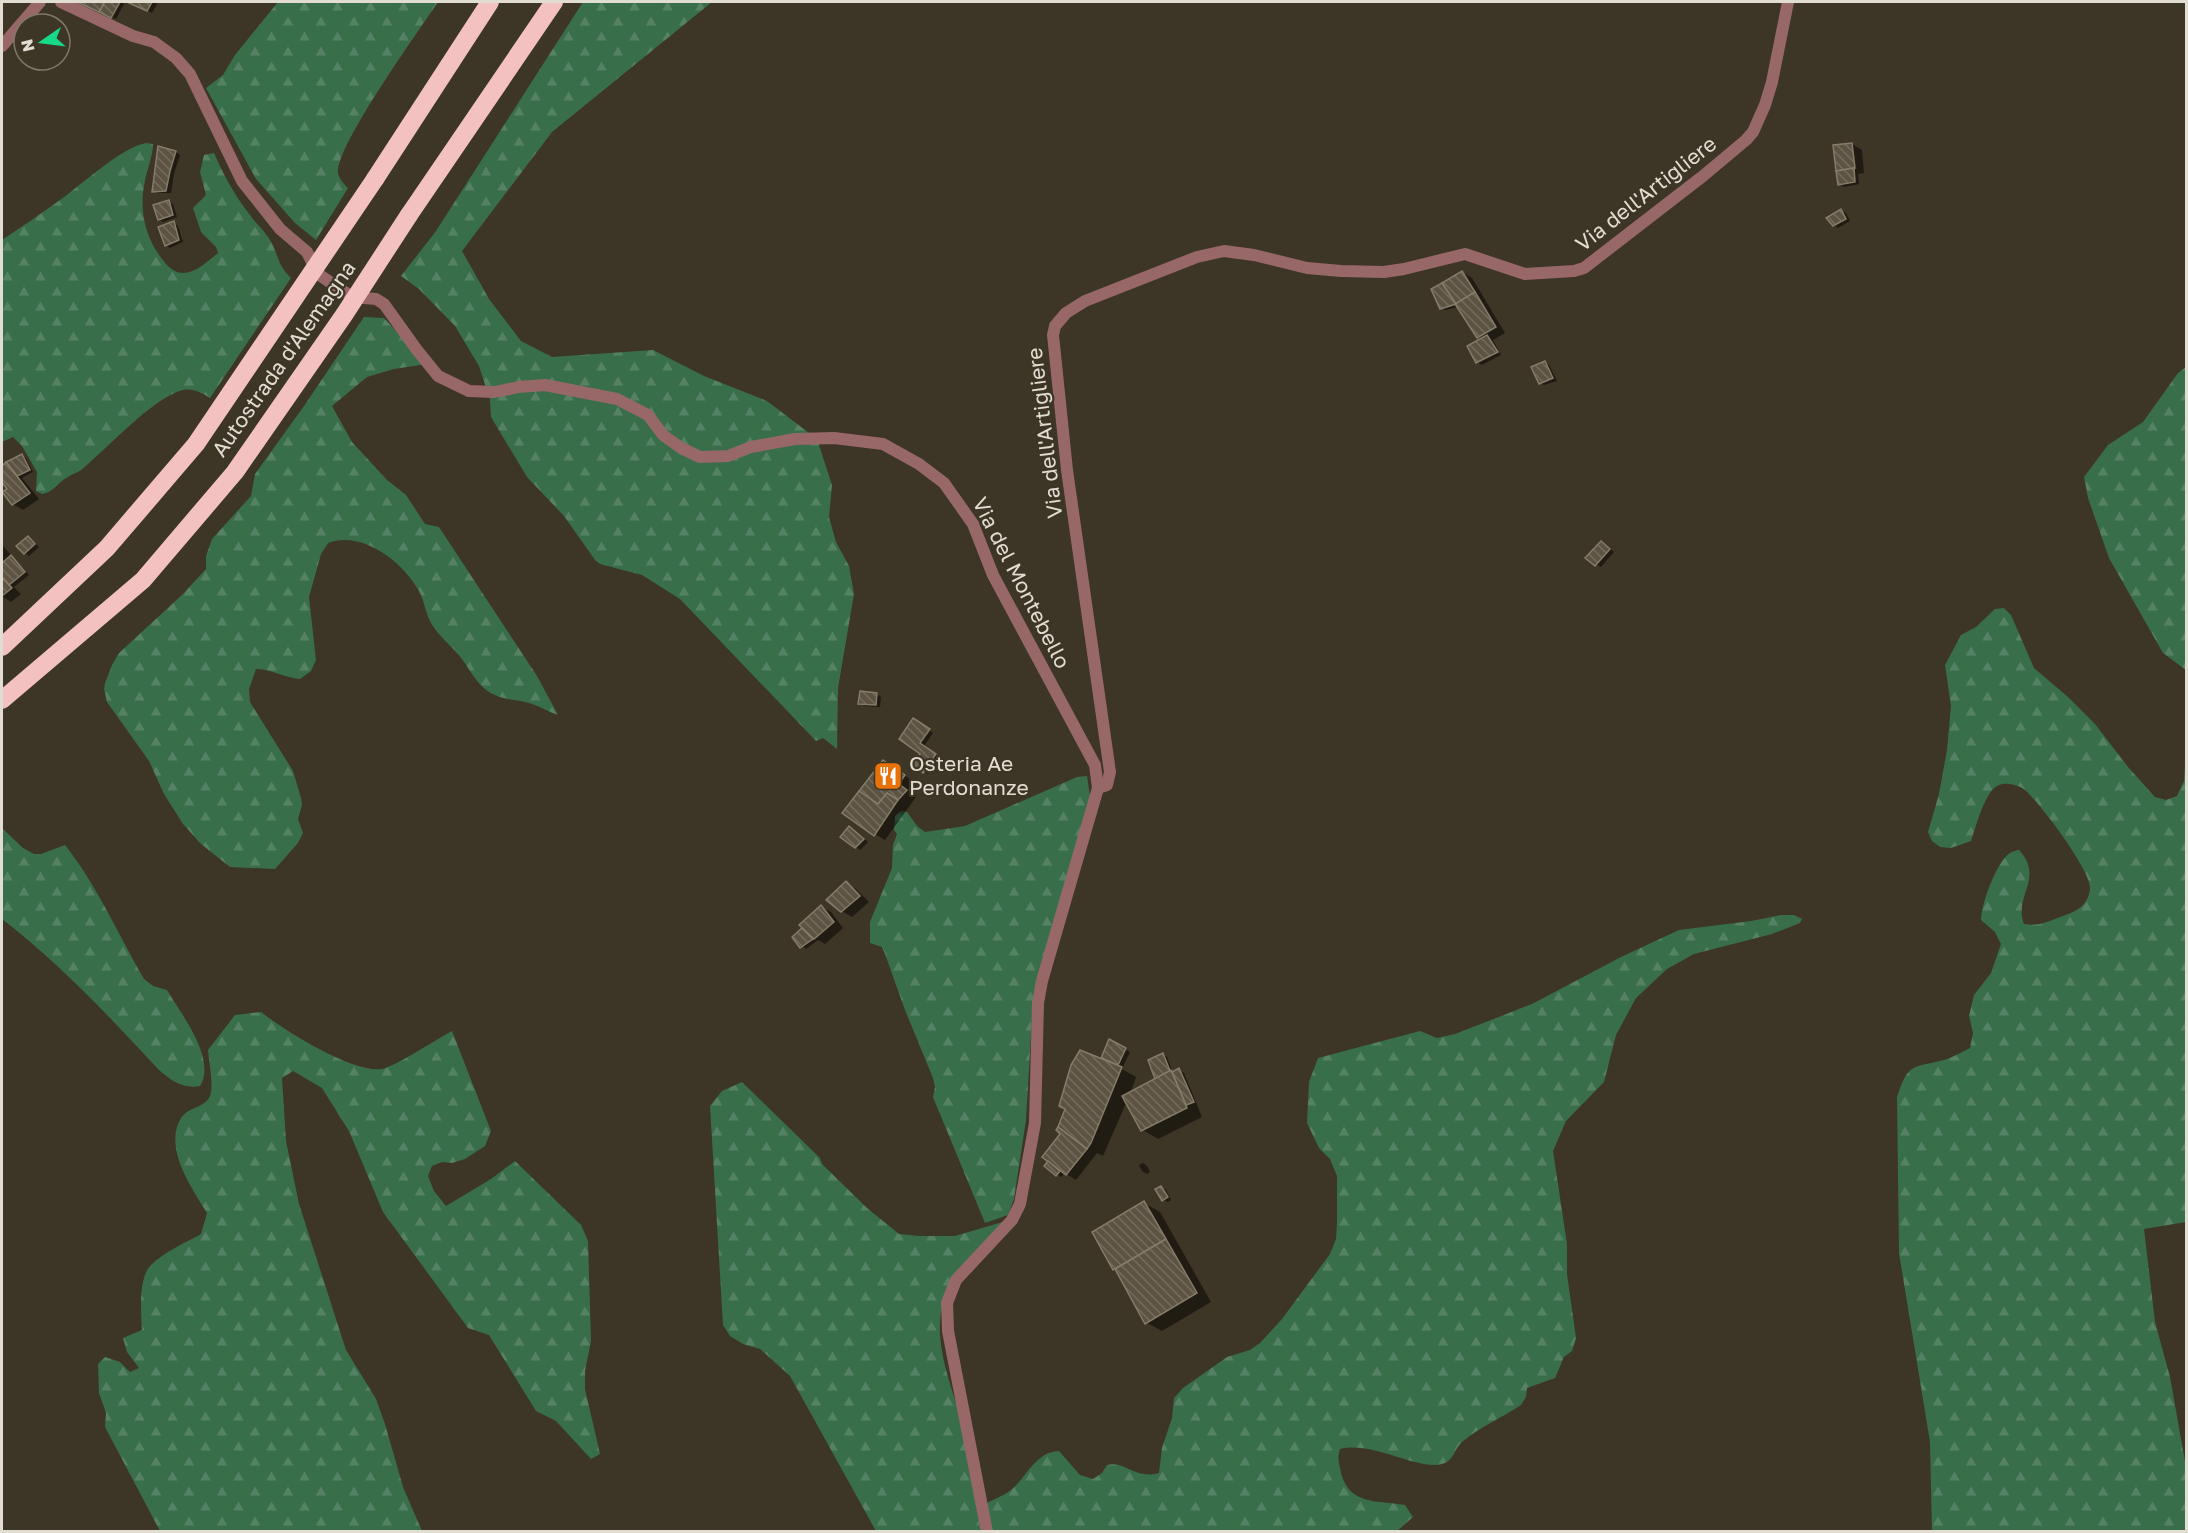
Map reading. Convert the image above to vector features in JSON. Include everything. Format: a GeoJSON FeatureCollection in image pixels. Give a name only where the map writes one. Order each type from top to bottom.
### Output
{"type":"FeatureCollection","features":[{"type":"Feature","properties":{"kind":"highway","name":"Autostrada d'Alemagna"},"geometry":{"type":"LineString","coordinates":[[2,647],[106,548],[196,444],[375,179],[490,2]]}},
{"type":"Feature","properties":{"kind":"highway","name":"Autostrada d'Alemagna"},"geometry":{"type":"LineString","coordinates":[[2,700],[143,580],[235,472],[555,2]]}},
{"type":"Feature","properties":{"kind":"street"},"geometry":{"type":"LineString","coordinates":[[2,46],[40,2]]}},
{"type":"Feature","properties":{"kind":"street","name":"Via del Montebello"},"geometry":{"type":"LineString","coordinates":[[61,2],[133,36],[154,42],[176,58],[190,74],[242,181],[280,229],[307,252],[318,274],[352,297],[376,299],[384,304],[438,376],[469,391],[495,392],[545,385],[617,399],[648,415],[663,435],[681,448],[700,457],[728,456],[751,447],[795,439],[834,438],[883,444],[920,464],[944,483],[973,524],[993,575],[1095,765],[1098,788]]}},
{"type":"Feature","properties":{"kind":"street","name":"Via dell'Artigliere"},"geometry":{"type":"LineString","coordinates":[[1098,788],[1107,785],[1110,772],[1068,470],[1053,335],[1055,326],[1066,313],[1085,300],[1197,257],[1224,251],[1254,255],[1307,268],[1341,271],[1384,272],[1465,254],[1526,274],[1584,268],[1703,176],[1753,132],[1772,82],[1788,2]]}},
{"type":"Feature","properties":{"kind":"street"},"geometry":{"type":"LineString","coordinates":[[987,1532],[948,1330],[948,1303],[956,1280],[1012,1220],[1020,1204],[1035,1123],[1038,1003],[1042,981],[1098,788]]}},
{"type":"Feature","properties":{"kind":"green space"},"geometry":{"type":"Polygon","coordinates":[[[278,2],[438,2],[380,88],[350,139],[341,159],[338,173],[348,188],[316,240],[295,223],[256,179],[206,88],[223,75],[235,55],[278,2]]]}},
{"type":"Feature","properties":{"kind":"green space"},"geometry":{"type":"Polygon","coordinates":[[[583,2],[712,2],[552,132],[462,251],[489,299],[521,341],[552,357],[653,350],[704,376],[767,401],[817,439],[832,485],[829,517],[836,542],[849,566],[854,594],[838,688],[837,749],[823,738],[816,741],[680,599],[642,575],[600,564],[595,560],[564,516],[527,477],[491,417],[490,400],[479,366],[455,326],[419,289],[401,276],[436,231],[583,2]]]}},
{"type":"Feature","properties":{"kind":"green space"},"geometry":{"type":"Polygon","coordinates":[[[146,143],[153,144],[143,192],[143,214],[153,246],[166,264],[179,273],[186,273],[193,271],[218,253],[216,247],[201,232],[193,208],[206,195],[200,172],[204,155],[214,153],[235,193],[268,237],[280,263],[291,278],[210,398],[190,390],[171,395],[144,413],[81,470],[42,494],[36,491],[37,472],[22,446],[13,437],[2,442],[2,240],[125,151],[146,143]]]}},
{"type":"Feature","properties":{"kind":"green space"},"geometry":{"type":"Polygon","coordinates":[[[364,317],[384,318],[427,364],[394,369],[367,377],[332,406],[352,442],[387,480],[406,495],[425,524],[439,527],[537,676],[558,715],[532,704],[496,696],[485,689],[461,657],[436,630],[412,580],[403,569],[380,551],[354,541],[341,540],[328,543],[321,554],[309,597],[316,660],[311,671],[300,679],[256,669],[249,689],[250,702],[293,771],[301,798],[302,805],[298,819],[303,833],[298,843],[275,869],[230,867],[201,844],[183,824],[164,794],[149,761],[107,702],[105,683],[119,653],[183,594],[206,569],[206,556],[212,539],[251,496],[255,474],[364,317]]]}},
{"type":"Feature","properties":{"kind":"green space"},"geometry":{"type":"Polygon","coordinates":[[[2186,367],[2186,670],[2163,653],[2109,558],[2088,498],[2084,477],[2108,445],[2143,422],[2178,373],[2186,367]]]}},
{"type":"Feature","properties":{"kind":"green space"},"geometry":{"type":"Polygon","coordinates":[[[2004,608],[2011,615],[2034,668],[2095,724],[2128,767],[2155,797],[2166,800],[2177,796],[2184,781],[2186,747],[2186,1222],[2144,1229],[2155,1322],[2170,1377],[2186,1467],[2185,1531],[1932,1531],[1930,1442],[1899,1253],[1897,1097],[1905,1078],[1913,1068],[1944,1060],[1970,1048],[1973,1033],[1969,1016],[1974,995],[1991,973],[2001,944],[1995,932],[1981,920],[1982,913],[1990,884],[2005,858],[2011,852],[2019,850],[2029,870],[2022,905],[2024,924],[2044,923],[2073,912],[2085,903],[2090,889],[2083,868],[2064,838],[2032,797],[2016,785],[1999,785],[1989,794],[1971,841],[1951,848],[1940,847],[1932,841],[1928,832],[1939,794],[1947,750],[1951,706],[1945,665],[1961,635],[1976,627],[1995,609],[2004,608]]]}},
{"type":"Feature","properties":{"kind":"green space"},"geometry":{"type":"Polygon","coordinates":[[[1087,776],[1090,796],[1032,1019],[1026,1120],[1014,1199],[1008,1215],[985,1223],[933,1097],[935,1087],[933,1078],[885,954],[882,947],[870,943],[870,922],[892,868],[893,845],[897,834],[894,830],[895,816],[901,811],[907,812],[917,826],[925,832],[965,826],[1077,777],[1087,776]]]}},
{"type":"Feature","properties":{"kind":"green space"},"geometry":{"type":"Polygon","coordinates":[[[2,828],[23,848],[34,854],[41,854],[65,845],[98,894],[144,979],[153,986],[167,990],[188,1024],[201,1050],[204,1063],[204,1075],[200,1086],[188,1086],[168,1078],[64,972],[2,919],[2,828]]]}},
{"type":"Feature","properties":{"kind":"green space"},"geometry":{"type":"Polygon","coordinates":[[[1794,915],[1802,919],[1800,923],[1772,934],[1694,954],[1667,969],[1636,998],[1616,1035],[1604,1082],[1566,1121],[1553,1151],[1567,1244],[1567,1274],[1576,1338],[1572,1351],[1564,1357],[1555,1378],[1527,1388],[1526,1397],[1521,1405],[1468,1437],[1445,1463],[1423,1464],[1367,1449],[1353,1447],[1340,1449],[1338,1458],[1341,1473],[1345,1484],[1351,1491],[1366,1500],[1405,1505],[1413,1517],[1396,1532],[990,1531],[984,1504],[1011,1490],[1037,1460],[1051,1452],[1059,1451],[1080,1475],[1093,1479],[1102,1473],[1107,1465],[1113,1464],[1143,1474],[1159,1473],[1162,1448],[1172,1418],[1174,1398],[1183,1388],[1227,1357],[1250,1350],[1260,1343],[1282,1319],[1330,1254],[1336,1239],[1337,1176],[1330,1159],[1319,1148],[1307,1123],[1309,1082],[1318,1058],[1420,1031],[1437,1038],[1455,1034],[1532,1004],[1621,957],[1679,930],[1794,915]]]}},
{"type":"Feature","properties":{"kind":"green space"},"geometry":{"type":"Polygon","coordinates":[[[261,1012],[319,1049],[337,1058],[369,1068],[387,1067],[452,1031],[491,1131],[485,1146],[465,1159],[452,1163],[442,1162],[432,1166],[428,1176],[434,1191],[446,1206],[491,1179],[515,1161],[581,1225],[588,1241],[591,1341],[585,1371],[585,1389],[600,1454],[591,1459],[556,1421],[536,1411],[489,1335],[468,1328],[383,1212],[349,1131],[322,1088],[293,1071],[282,1078],[286,1141],[299,1204],[346,1350],[376,1399],[403,1487],[422,1531],[160,1531],[105,1427],[106,1413],[99,1393],[98,1364],[105,1357],[120,1362],[130,1372],[139,1368],[127,1352],[123,1338],[142,1330],[141,1296],[147,1271],[162,1256],[201,1234],[207,1213],[187,1180],[177,1155],[176,1130],[184,1114],[204,1103],[210,1096],[208,1050],[235,1015],[261,1012]]]}},
{"type":"Feature","properties":{"kind":"green space"},"geometry":{"type":"Polygon","coordinates":[[[742,1082],[820,1158],[822,1164],[867,1208],[899,1234],[955,1236],[1006,1221],[944,1299],[940,1316],[942,1350],[965,1435],[981,1531],[876,1531],[790,1376],[760,1349],[743,1344],[730,1336],[723,1325],[710,1106],[722,1091],[742,1082]]]}},
{"type":"Feature","properties":{"kind":"building"},"geometry":{"type":"Polygon","coordinates":[[[77,2],[105,2],[99,12],[77,2]]]}},
{"type":"Feature","properties":{"kind":"building"},"geometry":{"type":"Polygon","coordinates":[[[105,2],[120,2],[111,18],[99,12],[105,2]]]}},
{"type":"Feature","properties":{"kind":"building"},"geometry":{"type":"Polygon","coordinates":[[[130,2],[152,2],[147,11],[130,2]]]}},
{"type":"Feature","properties":{"kind":"building"},"geometry":{"type":"Polygon","coordinates":[[[1852,143],[1855,168],[1836,171],[1833,145],[1852,143]]]}},
{"type":"Feature","properties":{"kind":"building"},"geometry":{"type":"Polygon","coordinates":[[[158,146],[176,151],[166,191],[152,192],[158,146]]]}},
{"type":"Feature","properties":{"kind":"building"},"geometry":{"type":"Polygon","coordinates":[[[1854,168],[1855,182],[1838,185],[1836,171],[1854,168]]]}},
{"type":"Feature","properties":{"kind":"building"},"geometry":{"type":"Polygon","coordinates":[[[169,200],[173,215],[158,220],[153,205],[169,200]]]}},
{"type":"Feature","properties":{"kind":"building"},"geometry":{"type":"Polygon","coordinates":[[[1841,209],[1846,219],[1833,226],[1826,218],[1841,209]]]}},
{"type":"Feature","properties":{"kind":"building"},"geometry":{"type":"Polygon","coordinates":[[[174,221],[179,240],[165,246],[158,227],[174,221]]]}},
{"type":"Feature","properties":{"kind":"building"},"geometry":{"type":"Polygon","coordinates":[[[1462,271],[1475,292],[1456,304],[1442,283],[1462,271]]]}},
{"type":"Feature","properties":{"kind":"building"},"geometry":{"type":"Polygon","coordinates":[[[1442,283],[1456,304],[1440,309],[1431,289],[1442,283]]]}},
{"type":"Feature","properties":{"kind":"building"},"geometry":{"type":"Polygon","coordinates":[[[1475,292],[1496,327],[1477,338],[1455,304],[1475,292]]]}},
{"type":"Feature","properties":{"kind":"building"},"geometry":{"type":"Polygon","coordinates":[[[1487,335],[1498,352],[1476,363],[1467,346],[1487,335]]]}},
{"type":"Feature","properties":{"kind":"building"},"geometry":{"type":"Polygon","coordinates":[[[1545,361],[1553,378],[1539,384],[1531,367],[1545,361]]]}},
{"type":"Feature","properties":{"kind":"building"},"geometry":{"type":"Polygon","coordinates":[[[22,454],[30,470],[17,476],[6,462],[22,454]]]}},
{"type":"Feature","properties":{"kind":"building"},"geometry":{"type":"Polygon","coordinates":[[[6,462],[30,493],[12,505],[2,492],[7,489],[2,482],[2,466],[6,462]]]}},
{"type":"Feature","properties":{"kind":"building"},"geometry":{"type":"Polygon","coordinates":[[[28,536],[35,544],[24,554],[16,546],[28,536]]]}},
{"type":"Feature","properties":{"kind":"building"},"geometry":{"type":"Polygon","coordinates":[[[1601,541],[1610,549],[1595,566],[1585,558],[1601,541]]]}},
{"type":"Feature","properties":{"kind":"building"},"geometry":{"type":"Polygon","coordinates":[[[11,555],[25,572],[9,585],[2,577],[2,563],[11,555]]]}},
{"type":"Feature","properties":{"kind":"building"},"geometry":{"type":"Polygon","coordinates":[[[2,577],[12,588],[2,596],[2,577]]]}},
{"type":"Feature","properties":{"kind":"building"},"geometry":{"type":"Polygon","coordinates":[[[860,691],[877,693],[876,705],[858,704],[860,691]]]}},
{"type":"Feature","properties":{"kind":"building"},"geometry":{"type":"Polygon","coordinates":[[[913,718],[930,729],[920,743],[936,754],[923,773],[913,764],[920,754],[899,739],[913,718]]]}},
{"type":"Feature","properties":{"kind":"building"},"geometry":{"type":"Polygon","coordinates":[[[883,760],[905,775],[899,784],[907,790],[898,800],[887,793],[878,804],[859,791],[883,760]]]}},
{"type":"Feature","properties":{"kind":"building"},"geometry":{"type":"Polygon","coordinates":[[[859,791],[878,804],[887,793],[898,800],[874,836],[842,813],[859,791]]]}},
{"type":"Feature","properties":{"kind":"building"},"geometry":{"type":"Polygon","coordinates":[[[849,826],[864,839],[855,848],[840,837],[849,826]]]}},
{"type":"Feature","properties":{"kind":"building"},"geometry":{"type":"Polygon","coordinates":[[[846,881],[860,896],[841,912],[826,900],[846,881]]]}},
{"type":"Feature","properties":{"kind":"building"},"geometry":{"type":"Polygon","coordinates":[[[821,905],[834,922],[814,939],[799,925],[821,905]]]}},
{"type":"Feature","properties":{"kind":"building"},"geometry":{"type":"Polygon","coordinates":[[[802,928],[813,939],[800,948],[792,937],[802,928]]]}},
{"type":"Feature","properties":{"kind":"building"},"geometry":{"type":"Polygon","coordinates":[[[1109,1039],[1126,1048],[1118,1065],[1101,1058],[1109,1039]]]}},
{"type":"Feature","properties":{"kind":"building"},"geometry":{"type":"Polygon","coordinates":[[[1080,1050],[1122,1067],[1087,1149],[1058,1127],[1065,1109],[1059,1106],[1071,1065],[1080,1050]]]}},
{"type":"Feature","properties":{"kind":"building"},"geometry":{"type":"Polygon","coordinates":[[[1163,1053],[1170,1071],[1155,1079],[1148,1060],[1163,1053]]]}},
{"type":"Feature","properties":{"kind":"building"},"geometry":{"type":"Polygon","coordinates":[[[1179,1068],[1194,1102],[1186,1105],[1172,1072],[1179,1068]]]}},
{"type":"Feature","properties":{"kind":"building"},"geometry":{"type":"Polygon","coordinates":[[[1171,1070],[1187,1108],[1141,1131],[1122,1096],[1171,1070]]]}},
{"type":"Feature","properties":{"kind":"building"},"geometry":{"type":"Polygon","coordinates":[[[1058,1127],[1087,1149],[1066,1175],[1042,1157],[1060,1134],[1056,1130],[1058,1127]]]}},
{"type":"Feature","properties":{"kind":"building"},"geometry":{"type":"Polygon","coordinates":[[[1048,1161],[1060,1171],[1056,1176],[1044,1166],[1048,1161]]]}},
{"type":"Feature","properties":{"kind":"building"},"geometry":{"type":"Polygon","coordinates":[[[1161,1186],[1168,1197],[1162,1201],[1155,1189],[1161,1186]]]}},
{"type":"Feature","properties":{"kind":"building"},"geometry":{"type":"Polygon","coordinates":[[[1144,1201],[1166,1239],[1113,1270],[1092,1232],[1144,1201]]]}},
{"type":"Feature","properties":{"kind":"building"},"geometry":{"type":"Polygon","coordinates":[[[1166,1239],[1197,1293],[1145,1324],[1115,1269],[1166,1239]]]}},
{"type":"Feature","properties":{"kind":"place","name":"Osteria Ae Perdonanze"},"geometry":{"type":"Point","coordinates":[888,776]}}]}
